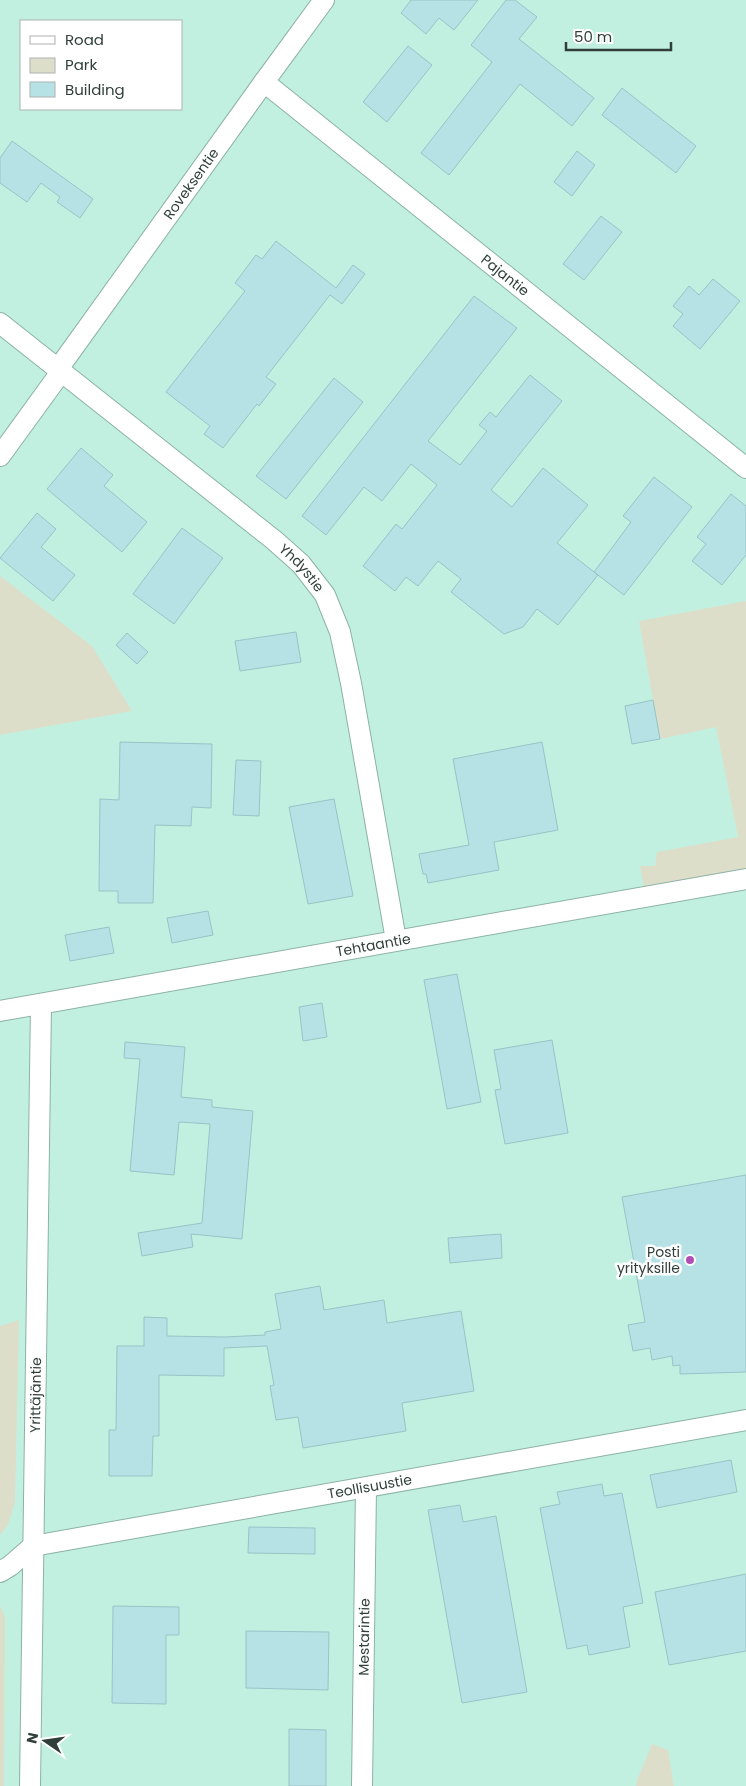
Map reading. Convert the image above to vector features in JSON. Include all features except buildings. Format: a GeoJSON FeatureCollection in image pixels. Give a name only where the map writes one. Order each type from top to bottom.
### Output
{"type":"FeatureCollection","features":[{"type":"Feature","properties":{"kind":"street","name":"Roveksentie"},"geometry":{"type":"LineString","coordinates":[[0,456],[324,0]]}},
{"type":"Feature","properties":{"kind":"street","name":"Pajantie"},"geometry":{"type":"LineString","coordinates":[[264,82],[746,468]]}},
{"type":"Feature","properties":{"kind":"street","name":"Yhdystie"},"geometry":{"type":"LineString","coordinates":[[0,323],[274,540],[301,564],[325,594],[340,632],[351,683],[396,940]]}},
{"type":"Feature","properties":{"kind":"street","name":"Tehtaantie"},"geometry":{"type":"LineString","coordinates":[[0,1011],[746,879]]}},
{"type":"Feature","properties":{"kind":"street","name":"Yrittäjäntie"},"geometry":{"type":"LineString","coordinates":[[30,1786],[41,1004]]}},
{"type":"Feature","properties":{"kind":"street","name":"Teollisuustie"},"geometry":{"type":"LineString","coordinates":[[33,1546],[746,1420]]}},
{"type":"Feature","properties":{"kind":"street","name":"Mestarintie"},"geometry":{"type":"LineString","coordinates":[[362,1786],[366,1488]]}},
{"type":"Feature","properties":{"kind":"street"},"geometry":{"type":"LineString","coordinates":[[0,1572],[33,1546]]}},
{"type":"Feature","properties":{"kind":"shaded area"},"geometry":{"type":"Polygon","coordinates":[[[0,0],[746,0],[746,1786],[0,1786],[0,0]]]}},
{"type":"Feature","properties":{"kind":"green space"},"geometry":{"type":"Polygon","coordinates":[[[0,576],[92,646],[132,711],[0,735],[0,576]]]}},
{"type":"Feature","properties":{"kind":"green space"},"geometry":{"type":"Polygon","coordinates":[[[746,601],[746,869],[644,889],[640,866],[655,866],[657,852],[738,837],[716,727],[660,739],[639,621],[746,601]]]}},
{"type":"Feature","properties":{"kind":"green space"},"geometry":{"type":"Polygon","coordinates":[[[19,1320],[15,1502],[8,1525],[0,1535],[0,1326],[19,1320]]]}},
{"type":"Feature","properties":{"kind":"green space"},"geometry":{"type":"Polygon","coordinates":[[[0,1605],[5,1618],[4,1786],[0,1786],[0,1605]]]}},
{"type":"Feature","properties":{"kind":"green space"},"geometry":{"type":"Polygon","coordinates":[[[652,1744],[668,1750],[674,1786],[636,1786],[652,1744]]]}},
{"type":"Feature","properties":{"kind":"place","name":"Posti yrityksille"},"geometry":{"type":"Point","coordinates":[690,1260]}}]}
